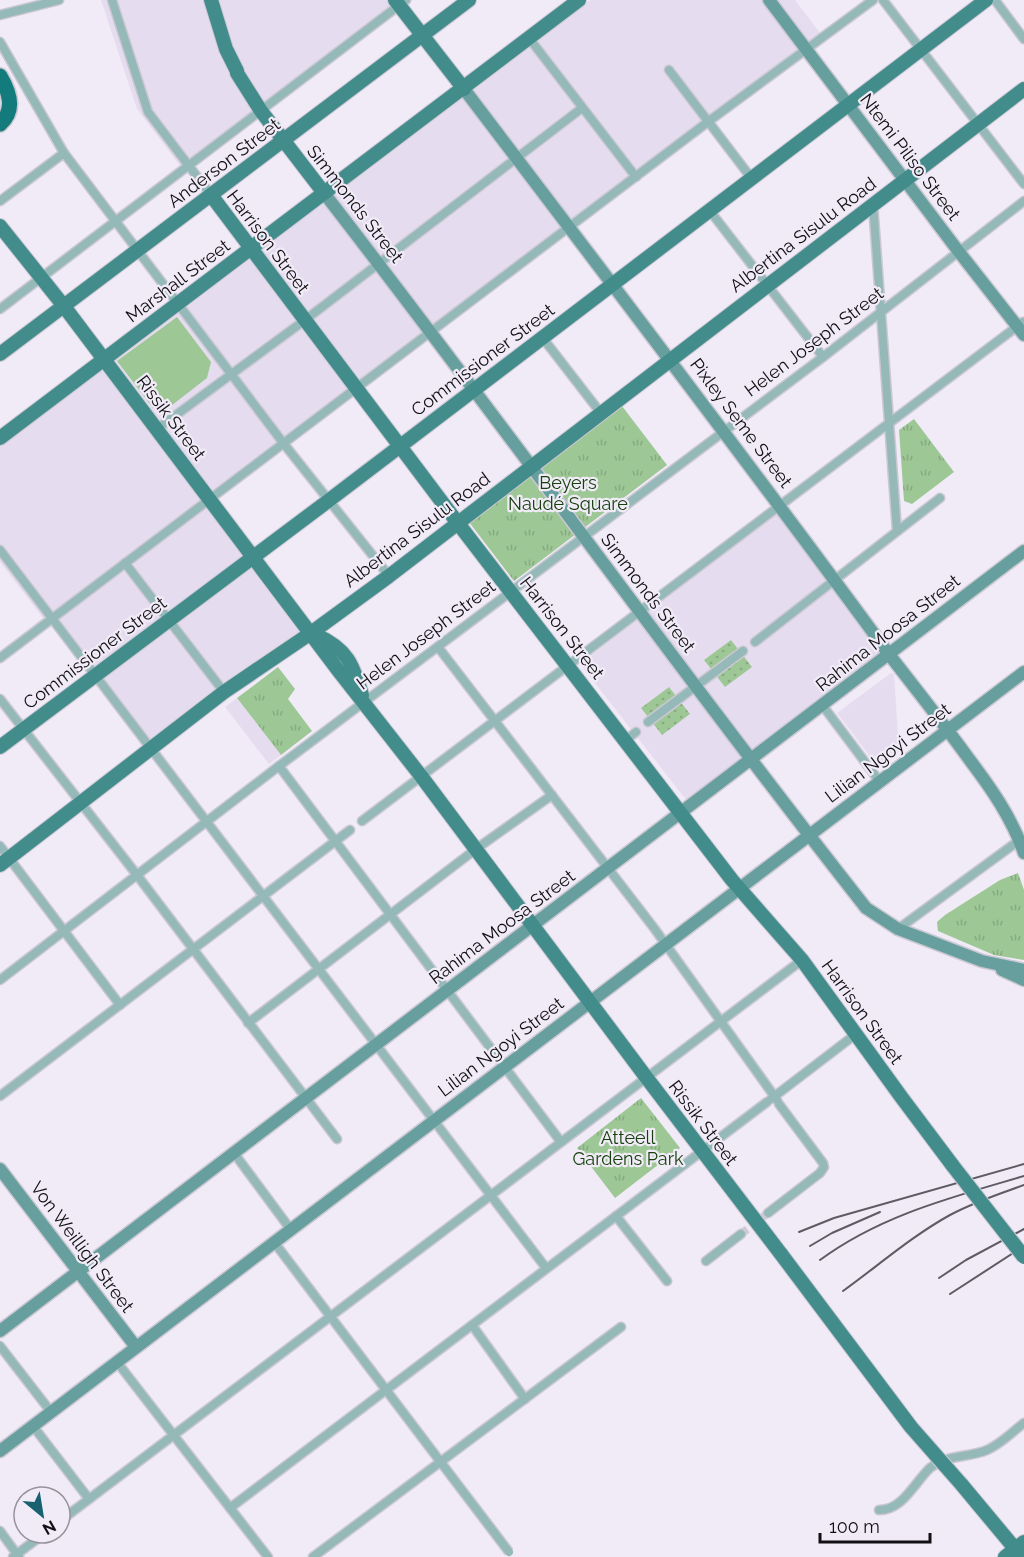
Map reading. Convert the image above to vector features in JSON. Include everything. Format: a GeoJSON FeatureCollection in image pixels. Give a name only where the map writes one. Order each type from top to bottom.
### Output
{"type":"FeatureCollection","features":[{"type":"Feature","properties":{"kind":"highway"},"geometry":{"type":"LineString","coordinates":[[0,76],[9,93],[11,103],[8,114],[0,124]]}},
{"type":"Feature","properties":{"kind":"main road","name":"Simmonds Street"},"geometry":{"type":"LineString","coordinates":[[211,0],[226,49],[237,72],[261,111],[324,193]]}},
{"type":"Feature","properties":{"kind":"main road","name":"Anderson Street"},"geometry":{"type":"LineString","coordinates":[[0,354],[469,0]]}},
{"type":"Feature","properties":{"kind":"main road","name":"Marshall Street"},"geometry":{"type":"LineString","coordinates":[[0,438],[579,0]]}},
{"type":"Feature","properties":{"kind":"main road","name":"Commissioner Street"},"geometry":{"type":"LineString","coordinates":[[0,747],[328,501],[986,0]]}},
{"type":"Feature","properties":{"kind":"main road","name":"Pixley Seme Street"},"geometry":{"type":"LineString","coordinates":[[400,2],[464,88]]}},
{"type":"Feature","properties":{"kind":"main road","name":"Albertina Sisulu Road"},"geometry":{"type":"LineString","coordinates":[[5,862],[224,692],[389,576],[1024,88]]}},
{"type":"Feature","properties":{"kind":"main road","name":"Harrison Street"},"geometry":{"type":"LineString","coordinates":[[211,195],[511,592],[568,665],[631,736],[682,813],[740,888],[802,960],[953,1166],[1024,1257]]}},
{"type":"Feature","properties":{"kind":"main road","name":"Rissik Street"},"geometry":{"type":"LineString","coordinates":[[0,226],[63,305],[421,776],[898,1410],[1017,1551]]}},
{"type":"Feature","properties":{"kind":"street"},"geometry":{"type":"LineString","coordinates":[[0,15],[59,0]]}},
{"type":"Feature","properties":{"kind":"street","name":"Harrison Street"},"geometry":{"type":"LineString","coordinates":[[112,0],[148,112],[211,195]]}},
{"type":"Feature","properties":{"kind":"street","name":"Ntemi Piliso Street"},"geometry":{"type":"LineString","coordinates":[[769,0],[809,47]]}},
{"type":"Feature","properties":{"kind":"street","name":"Ntemi Piliso Street"},"geometry":{"type":"LineString","coordinates":[[778,0],[809,47],[1022,327]]}},
{"type":"Feature","properties":{"kind":"street"},"geometry":{"type":"LineString","coordinates":[[0,658],[709,121],[873,0]]}},
{"type":"Feature","properties":{"kind":"street"},"geometry":{"type":"LineString","coordinates":[[883,0],[1024,184]]}},
{"type":"Feature","properties":{"kind":"street"},"geometry":{"type":"LineString","coordinates":[[997,0],[1024,31]]}},
{"type":"Feature","properties":{"kind":"street"},"geometry":{"type":"LineString","coordinates":[[997,0],[1024,39]]}},
{"type":"Feature","properties":{"kind":"street"},"geometry":{"type":"LineString","coordinates":[[0,309],[261,111],[400,2]]}},
{"type":"Feature","properties":{"kind":"street"},"geometry":{"type":"LineString","coordinates":[[529,38],[636,177]]}},
{"type":"Feature","properties":{"kind":"street"},"geometry":{"type":"LineString","coordinates":[[0,42],[64,153],[284,444],[389,576]]}},
{"type":"Feature","properties":{"kind":"street"},"geometry":{"type":"LineString","coordinates":[[669,70],[752,179]]}},
{"type":"Feature","properties":{"kind":"street","name":"Pixley Seme Street"},"geometry":{"type":"LineString","coordinates":[[464,88],[987,782],[1022,839],[1024,854]]}},
{"type":"Feature","properties":{"kind":"street"},"geometry":{"type":"LineString","coordinates":[[156,429],[305,320],[582,108]]}},
{"type":"Feature","properties":{"kind":"street"},"geometry":{"type":"LineString","coordinates":[[0,201],[64,153]]}},
{"type":"Feature","properties":{"kind":"street","name":"Simmonds Street"},"geometry":{"type":"LineString","coordinates":[[324,193],[639,612],[866,908],[898,929],[982,961],[1024,970]]}},
{"type":"Feature","properties":{"kind":"street","name":"Helen Joseph Street"},"geometry":{"type":"LineString","coordinates":[[0,980],[279,766],[823,357],[1024,201]]}},
{"type":"Feature","properties":{"kind":"street"},"geometry":{"type":"LineString","coordinates":[[873,204],[897,531]]}},
{"type":"Feature","properties":{"kind":"street"},"geometry":{"type":"LineString","coordinates":[[710,211],[823,357]]}},
{"type":"Feature","properties":{"kind":"street"},"geometry":{"type":"LineString","coordinates":[[362,821],[889,422],[1022,327]]}},
{"type":"Feature","properties":{"kind":"street"},"geometry":{"type":"LineString","coordinates":[[543,337],[600,412]]}},
{"type":"Feature","properties":{"kind":"street"},"geometry":{"type":"LineString","coordinates":[[755,642],[940,498]]}},
{"type":"Feature","properties":{"kind":"street"},"geometry":{"type":"LineString","coordinates":[[0,550],[546,1268]]}},
{"type":"Feature","properties":{"kind":"street","name":"Rahima Moosa Street"},"geometry":{"type":"LineString","coordinates":[[0,1331],[1024,551]]}},
{"type":"Feature","properties":{"kind":"street"},"geometry":{"type":"LineString","coordinates":[[125,563],[224,692]]}},
{"type":"Feature","properties":{"kind":"street"},"geometry":{"type":"LineString","coordinates":[[438,647],[666,944],[773,1100],[823,1163],[824,1167],[820,1173],[768,1213]]}},
{"type":"Feature","properties":{"kind":"street"},"geometry":{"type":"LineString","coordinates":[[648,723],[743,651]]}},
{"type":"Feature","properties":{"kind":"street","name":"Lilian Ngoyi Street"},"geometry":{"type":"LineString","coordinates":[[0,1451],[1024,672]]}},
{"type":"Feature","properties":{"kind":"street"},"geometry":{"type":"LineString","coordinates":[[0,699],[337,1139]]}},
{"type":"Feature","properties":{"kind":"street"},"geometry":{"type":"LineString","coordinates":[[823,706],[880,782]]}},
{"type":"Feature","properties":{"kind":"street"},"geometry":{"type":"LineString","coordinates":[[279,766],[561,1142]]}},
{"type":"Feature","properties":{"kind":"street"},"geometry":{"type":"LineString","coordinates":[[248,1023],[476,849],[552,795]]}},
{"type":"Feature","properties":{"kind":"street"},"geometry":{"type":"LineString","coordinates":[[0,1096],[350,830]]}},
{"type":"Feature","properties":{"kind":"street"},"geometry":{"type":"LineString","coordinates":[[898,929],[1022,839]]}},
{"type":"Feature","properties":{"kind":"street"},"geometry":{"type":"LineString","coordinates":[[0,846],[5,862],[64,931],[120,1005]]}},
{"type":"Feature","properties":{"kind":"street"},"geometry":{"type":"LineString","coordinates":[[72,1512],[802,960]]}},
{"type":"Feature","properties":{"kind":"street"},"geometry":{"type":"LineString","coordinates":[[982,961],[1024,980]]}},
{"type":"Feature","properties":{"kind":"street"},"geometry":{"type":"LineString","coordinates":[[230,1508],[546,1268],[773,1100],[856,1034]]}},
{"type":"Feature","properties":{"kind":"street"},"geometry":{"type":"LineString","coordinates":[[234,1153],[291,1230]]}},
{"type":"Feature","properties":{"kind":"street","name":"Von Weilligh Street"},"geometry":{"type":"LineString","coordinates":[[0,1169],[136,1347]]}},
{"type":"Feature","properties":{"kind":"street"},"geometry":{"type":"LineString","coordinates":[[616,1216],[667,1281]]}},
{"type":"Feature","properties":{"kind":"street"},"geometry":{"type":"LineString","coordinates":[[706,1261],[741,1234]]}},
{"type":"Feature","properties":{"kind":"street"},"geometry":{"type":"LineString","coordinates":[[274,1242],[511,1555]]}},
{"type":"Feature","properties":{"kind":"street"},"geometry":{"type":"LineString","coordinates":[[472,1325],[525,1399]]}},
{"type":"Feature","properties":{"kind":"street"},"geometry":{"type":"LineString","coordinates":[[313,1557],[621,1327]]}},
{"type":"Feature","properties":{"kind":"street"},"geometry":{"type":"LineString","coordinates":[[0,1346],[51,1412]]}},
{"type":"Feature","properties":{"kind":"street"},"geometry":{"type":"LineString","coordinates":[[117,1362],[268,1557]]}},
{"type":"Feature","properties":{"kind":"street"},"geometry":{"type":"LineString","coordinates":[[33,1426],[89,1499]]}},
{"type":"Feature","properties":{"kind":"street"},"geometry":{"type":"LineString","coordinates":[[879,1510],[889,1510],[898,1505],[938,1463],[953,1457],[987,1450],[1023,1426]]}},
{"type":"Feature","properties":{"kind":"street"},"geometry":{"type":"LineString","coordinates":[[0,1530],[17,1556],[30,1545]]}},
{"type":"Feature","properties":{"kind":"shaded area"},"geometry":{"type":"Polygon","coordinates":[[[101,0],[402,0],[181,167],[137,109],[101,0]]]}},
{"type":"Feature","properties":{"kind":"shaded area"},"geometry":{"type":"Polygon","coordinates":[[[590,0],[795,0],[820,33],[213,492],[111,359],[590,0]]]}},
{"type":"Feature","properties":{"kind":"shaded area"},"geometry":{"type":"Polygon","coordinates":[[[109,361],[313,627],[156,746],[59,620],[0,664],[0,651],[43,618],[0,562],[0,444],[109,361]]]}},
{"type":"Feature","properties":{"kind":"shaded area"},"geometry":{"type":"Polygon","coordinates":[[[779,512],[884,653],[687,801],[580,664],[779,512]]]}},
{"type":"Feature","properties":{"kind":"shaded area"},"geometry":{"type":"Polygon","coordinates":[[[891,673],[894,674],[899,751],[878,767],[837,713],[891,673]]]}},
{"type":"Feature","properties":{"kind":"shaded area"},"geometry":{"type":"Polygon","coordinates":[[[237,698],[281,755],[269,764],[225,707],[237,698]]]}},
{"type":"Feature","properties":{"kind":"green space"},"geometry":{"type":"Polygon","coordinates":[[[177,317],[211,362],[207,378],[167,409],[153,408],[117,361],[177,317]]]}},
{"type":"Feature","properties":{"kind":"green space","name":"Beyers Naudé Square"},"geometry":{"type":"Polygon","coordinates":[[[622,406],[667,465],[514,581],[469,522],[622,406]]]}},
{"type":"Feature","properties":{"kind":"green space"},"geometry":{"type":"Polygon","coordinates":[[[914,419],[954,472],[912,504],[904,501],[899,430],[914,419]]]}},
{"type":"Feature","properties":{"kind":"green space"},"geometry":{"type":"Polygon","coordinates":[[[731,640],[752,667],[725,687],[704,660],[731,640]]]}},
{"type":"Feature","properties":{"kind":"green space"},"geometry":{"type":"Polygon","coordinates":[[[278,667],[295,689],[288,699],[312,731],[281,755],[237,698],[278,667]]]}},
{"type":"Feature","properties":{"kind":"green space"},"geometry":{"type":"Polygon","coordinates":[[[669,687],[690,714],[662,735],[641,708],[669,687]]]}},
{"type":"Feature","properties":{"kind":"green space"},"geometry":{"type":"Polygon","coordinates":[[[1018,873],[1024,890],[1024,960],[994,955],[938,931],[937,922],[945,915],[1000,880],[1018,873]]]}},
{"type":"Feature","properties":{"kind":"green space","name":"Atteell Gardens Park"},"geometry":{"type":"Polygon","coordinates":[[[641,1098],[680,1148],[615,1198],[577,1148],[641,1098]]]}},
{"type":"Feature","properties":{"kind":"tunnel"},"geometry":{"type":"LineString","coordinates":[[741,1234],[768,1213]]}},
{"type":"Feature","properties":{"kind":"railway"},"geometry":{"type":"LineString","coordinates":[[799,1232],[834,1218],[1024,1164]]}},
{"type":"Feature","properties":{"kind":"railway"},"geometry":{"type":"LineString","coordinates":[[820,1260],[843,1244],[893,1219],[944,1200],[1024,1176]]}},
{"type":"Feature","properties":{"kind":"railway"},"geometry":{"type":"LineString","coordinates":[[843,1291],[936,1223],[977,1202],[1024,1185]]}},
{"type":"Feature","properties":{"kind":"railway"},"geometry":{"type":"LineString","coordinates":[[810,1246],[832,1233],[880,1212]]}},
{"type":"Feature","properties":{"kind":"railway"},"geometry":{"type":"LineString","coordinates":[[939,1278],[966,1260],[1024,1229]]}},
{"type":"Feature","properties":{"kind":"railway"},"geometry":{"type":"LineString","coordinates":[[950,1294],[1024,1246]]}}]}
